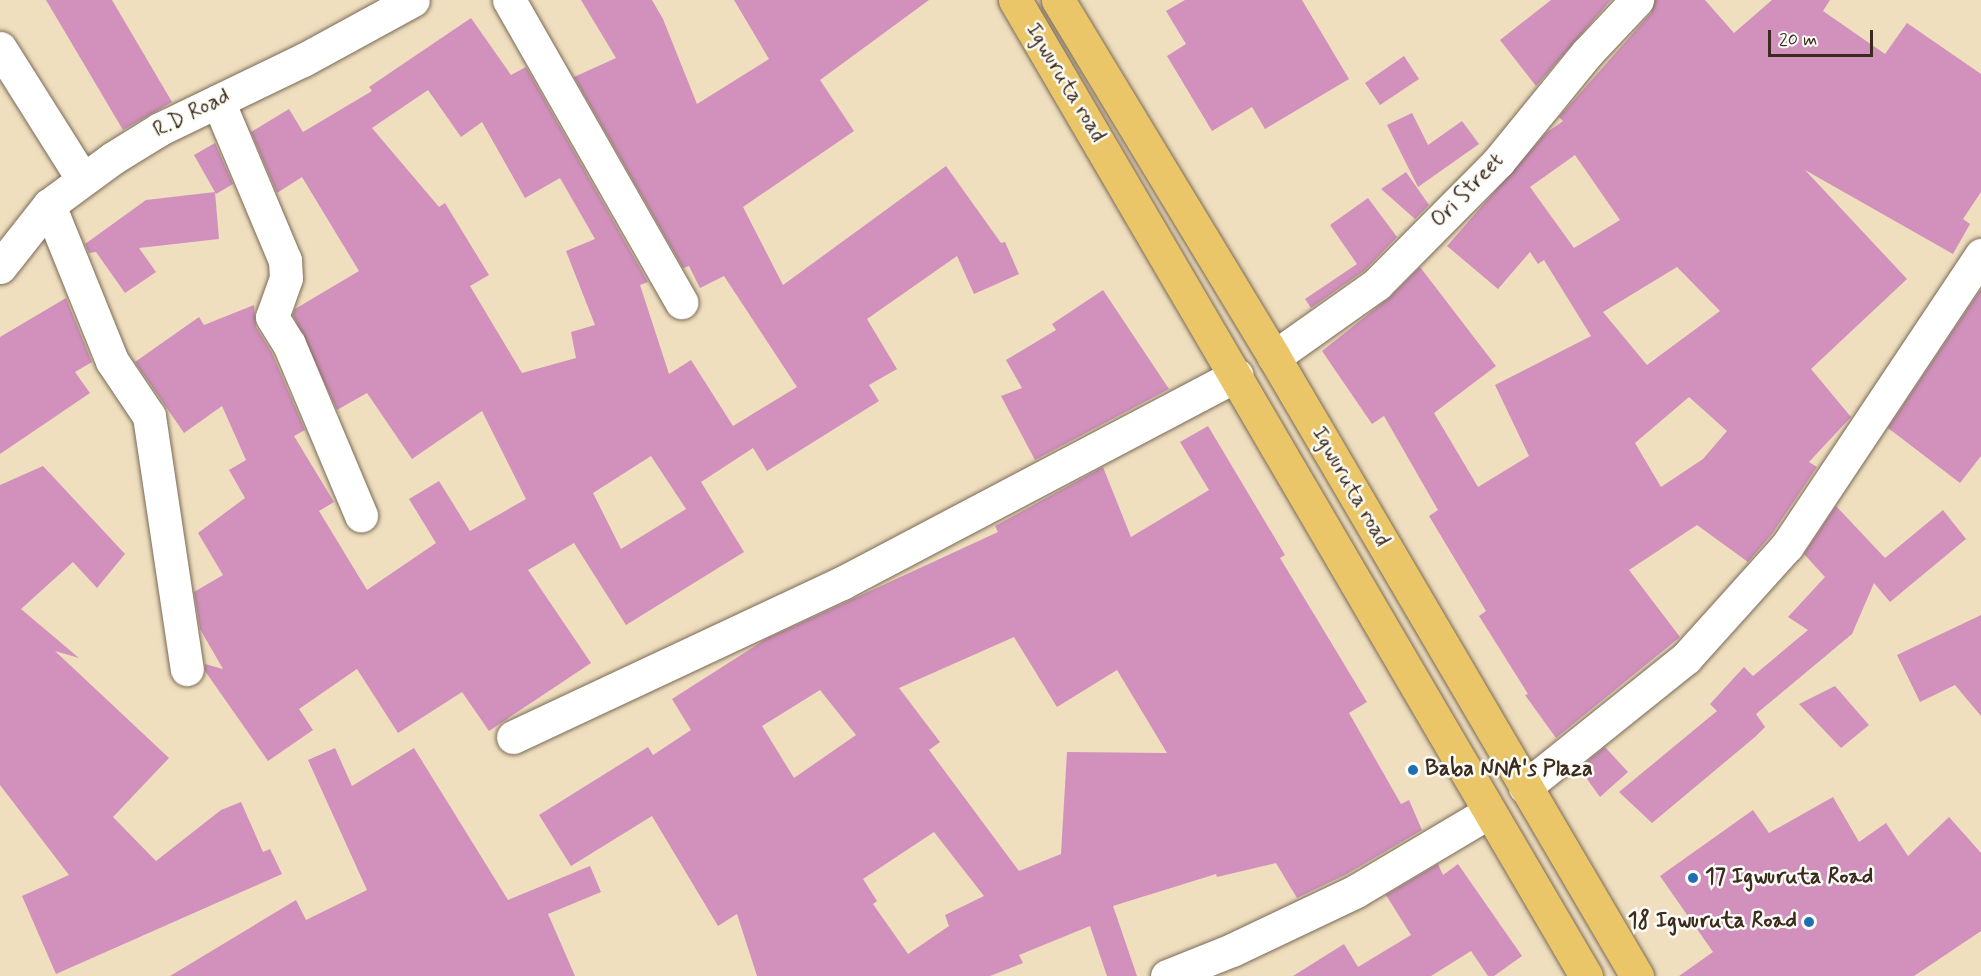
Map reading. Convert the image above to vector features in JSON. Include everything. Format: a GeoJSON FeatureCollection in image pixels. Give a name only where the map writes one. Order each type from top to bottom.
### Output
{"type":"FeatureCollection","features":[{"type":"Feature","properties":{"kind":"main road","name":"Igwuruta road"},"geometry":{"type":"LineString","coordinates":[[1014,0],[1237,375],[1586,976]]}},
{"type":"Feature","properties":{"kind":"main road","name":"Igwuruta road"},"geometry":{"type":"LineString","coordinates":[[1058,0],[1274,357],[1637,976]]}},
{"type":"Feature","properties":{"kind":"street","name":"R.D Road"},"geometry":{"type":"LineString","coordinates":[[0,267],[49,205],[82,178],[160,129],[413,0]]}},
{"type":"Feature","properties":{"kind":"street"},"geometry":{"type":"LineString","coordinates":[[509,0],[681,302]]}},
{"type":"Feature","properties":{"kind":"street","name":"Ori Street"},"geometry":{"type":"LineString","coordinates":[[1274,357],[1377,284],[1498,162],[1587,53],[1637,0]]}},
{"type":"Feature","properties":{"kind":"street"},"geometry":{"type":"LineString","coordinates":[[5,66],[82,178]]}},
{"type":"Feature","properties":{"kind":"street"},"geometry":{"type":"LineString","coordinates":[[218,101],[285,260],[286,278],[272,317],[289,344],[361,515]]}},
{"type":"Feature","properties":{"kind":"street"},"geometry":{"type":"LineString","coordinates":[[49,205],[112,362],[149,416],[187,669]]}},
{"type":"Feature","properties":{"kind":"street"},"geometry":{"type":"LineString","coordinates":[[1525,787],[1686,658],[1787,546],[1981,255]]}},
{"type":"Feature","properties":{"kind":"street"},"geometry":{"type":"LineString","coordinates":[[513,737],[842,584],[1237,375]]}},
{"type":"Feature","properties":{"kind":"street"},"geometry":{"type":"LineString","coordinates":[[1167,976],[1232,950],[1356,891],[1489,812]]}},
{"type":"Feature","properties":{"kind":"building"},"geometry":{"type":"Polygon","coordinates":[[[46,0],[112,0],[172,102],[123,130],[46,0]]]}},
{"type":"Feature","properties":{"kind":"building"},"geometry":{"type":"Polygon","coordinates":[[[581,0],[652,0],[663,19],[697,104],[769,59],[734,0],[929,0],[820,80],[854,131],[743,207],[783,285],[946,166],[1001,243],[1005,242],[1019,274],[974,294],[957,256],[867,319],[897,369],[869,385],[879,401],[767,471],[753,448],[701,482],[744,552],[626,625],[574,543],[528,570],[591,663],[489,731],[462,692],[398,733],[357,669],[299,709],[313,730],[268,761],[205,671],[205,664],[223,669],[200,629],[194,592],[223,575],[198,533],[245,498],[229,470],[246,460],[222,406],[184,433],[135,362],[199,317],[204,325],[254,305],[256,327],[272,353],[305,430],[294,436],[334,502],[319,511],[367,590],[436,543],[409,499],[439,481],[470,531],[526,499],[482,411],[412,459],[367,393],[337,410],[293,315],[295,309],[359,271],[302,177],[277,193],[251,132],[289,109],[303,132],[372,91],[369,87],[471,18],[511,75],[526,67],[648,282],[640,285],[669,374],[691,360],[733,426],[797,387],[724,276],[700,288],[689,266],[683,268],[574,77],[616,58],[581,0]],[[428,90],[372,128],[439,207],[445,203],[489,275],[470,286],[522,373],[576,358],[571,332],[595,325],[566,251],[595,239],[560,178],[525,198],[482,122],[461,137],[428,90]],[[651,456],[593,493],[621,549],[686,509],[651,456]]]}},
{"type":"Feature","properties":{"kind":"building"},"geometry":{"type":"Polygon","coordinates":[[[1185,0],[1302,0],[1349,79],[1265,129],[1252,107],[1212,131],[1167,56],[1186,44],[1166,11],[1185,0]]]}},
{"type":"Feature","properties":{"kind":"building"},"geometry":{"type":"Polygon","coordinates":[[[1551,0],[1611,0],[1536,86],[1500,40],[1551,0]]]}},
{"type":"Feature","properties":{"kind":"building"},"geometry":{"type":"Polygon","coordinates":[[[1655,0],[1705,0],[1734,33],[1772,0],[1830,0],[1823,11],[1885,54],[1907,23],[1981,74],[1981,192],[1963,219],[1970,224],[1953,254],[1805,170],[1907,279],[1811,369],[1851,417],[1809,462],[1817,467],[1772,534],[1748,562],[1697,525],[1629,570],[1680,637],[1556,738],[1525,695],[1528,694],[1479,616],[1486,611],[1429,516],[1438,510],[1384,416],[1372,424],[1322,351],[1390,297],[1420,267],[1496,366],[1434,413],[1478,487],[1529,456],[1495,385],[1591,336],[1544,260],[1538,264],[1530,252],[1498,289],[1447,246],[1546,133],[1563,121],[1559,117],[1651,13],[1655,0]],[[1575,155],[1530,187],[1574,248],[1620,220],[1575,155]],[[1677,267],[1603,312],[1647,365],[1720,311],[1677,267]],[[1689,397],[1635,443],[1661,487],[1703,459],[1727,431],[1689,397]]]}},
{"type":"Feature","properties":{"kind":"building"},"geometry":{"type":"Polygon","coordinates":[[[1404,56],[1419,79],[1380,105],[1365,83],[1404,56]]]}},
{"type":"Feature","properties":{"kind":"building"},"geometry":{"type":"Polygon","coordinates":[[[1412,113],[1428,145],[1462,121],[1479,144],[1418,187],[1387,125],[1412,113]]]}},
{"type":"Feature","properties":{"kind":"building"},"geometry":{"type":"Polygon","coordinates":[[[215,143],[233,184],[216,194],[194,155],[215,143]]]}},
{"type":"Feature","properties":{"kind":"building"},"geometry":{"type":"Polygon","coordinates":[[[1406,172],[1429,205],[1415,219],[1381,189],[1406,172]]]}},
{"type":"Feature","properties":{"kind":"building"},"geometry":{"type":"Polygon","coordinates":[[[215,192],[219,239],[139,248],[156,272],[125,293],[96,252],[89,253],[85,244],[146,200],[215,192]]]}},
{"type":"Feature","properties":{"kind":"building"},"geometry":{"type":"Polygon","coordinates":[[[1368,198],[1397,237],[1365,270],[1311,308],[1305,299],[1357,264],[1330,225],[1368,198]]]}},
{"type":"Feature","properties":{"kind":"building"},"geometry":{"type":"Polygon","coordinates":[[[1981,289],[1981,456],[1960,483],[1888,428],[1981,289]]]}},
{"type":"Feature","properties":{"kind":"building"},"geometry":{"type":"Polygon","coordinates":[[[1103,290],[1169,389],[1035,460],[1001,396],[1022,388],[1006,360],[1056,330],[1052,324],[1103,290]]]}},
{"type":"Feature","properties":{"kind":"building"},"geometry":{"type":"Polygon","coordinates":[[[66,298],[92,362],[75,372],[90,393],[0,454],[0,337],[66,298]]]}},
{"type":"Feature","properties":{"kind":"building"},"geometry":{"type":"Polygon","coordinates":[[[1208,426],[1285,555],[1280,558],[1367,702],[1349,713],[1401,804],[1409,800],[1422,830],[1347,874],[1297,898],[1276,863],[1217,877],[1216,874],[1113,906],[1137,976],[1107,976],[1090,926],[1019,955],[1023,963],[990,976],[757,976],[737,914],[718,926],[652,816],[571,866],[539,815],[648,747],[653,755],[691,730],[672,699],[766,639],[998,532],[995,526],[1103,467],[1131,537],[1209,490],[1180,442],[1208,426]],[[1014,637],[899,688],[940,742],[929,750],[1019,871],[1061,854],[1067,752],[1167,753],[1117,670],[1057,707],[1014,637]],[[820,690],[762,726],[794,778],[856,735],[820,690]],[[934,832],[863,879],[877,901],[873,904],[908,954],[949,926],[945,915],[984,896],[934,832]]]}},
{"type":"Feature","properties":{"kind":"building"},"geometry":{"type":"Polygon","coordinates":[[[43,466],[125,554],[97,588],[73,562],[21,609],[79,658],[55,651],[169,758],[113,817],[156,861],[221,810],[241,802],[263,852],[270,849],[282,874],[56,974],[22,896],[69,875],[0,785],[0,485],[43,466]]]}},
{"type":"Feature","properties":{"kind":"building"},"geometry":{"type":"Polygon","coordinates":[[[1836,506],[1885,558],[1943,510],[1966,539],[1890,602],[1874,583],[1852,634],[1756,714],[1765,727],[1755,737],[1652,823],[1619,792],[1717,711],[1710,704],[1744,667],[1753,676],[1808,630],[1788,617],[1825,577],[1804,554],[1836,506]]]}},
{"type":"Feature","properties":{"kind":"building"},"geometry":{"type":"Polygon","coordinates":[[[1981,615],[1981,716],[1955,685],[1920,702],[1897,655],[1981,615]]]}},
{"type":"Feature","properties":{"kind":"building"},"geometry":{"type":"Polygon","coordinates":[[[1835,686],[1869,725],[1841,748],[1799,704],[1835,686]]]}},
{"type":"Feature","properties":{"kind":"building"},"geometry":{"type":"Polygon","coordinates":[[[1605,747],[1628,772],[1600,797],[1579,768],[1605,747]]]}},
{"type":"Feature","properties":{"kind":"building"},"geometry":{"type":"Polygon","coordinates":[[[335,748],[352,786],[414,748],[508,900],[590,866],[601,892],[548,914],[575,976],[170,976],[296,900],[306,920],[367,890],[308,760],[335,748]]]}},
{"type":"Feature","properties":{"kind":"building"},"geometry":{"type":"Polygon","coordinates":[[[1833,797],[1859,842],[1886,823],[1908,856],[1949,817],[1981,853],[1981,931],[1914,976],[1679,976],[1713,952],[1660,876],[1753,810],[1769,833],[1833,797]]]}},
{"type":"Feature","properties":{"kind":"building"},"geometry":{"type":"Polygon","coordinates":[[[1438,864],[1443,875],[1458,864],[1522,956],[1494,976],[1488,976],[1471,951],[1431,976],[1293,976],[1344,944],[1358,967],[1411,935],[1386,895],[1438,864]]]}},
{"type":"Feature","properties":{"kind":"place","name":"Baba NNA's Plaza"},"geometry":{"type":"Point","coordinates":[1413,770]}},
{"type":"Feature","properties":{"kind":"place","name":"17 Igwuruta Road"},"geometry":{"type":"Point","coordinates":[1693,878]}},
{"type":"Feature","properties":{"kind":"place","name":"18 Igwuruta Road"},"geometry":{"type":"Point","coordinates":[1809,922]}}]}
